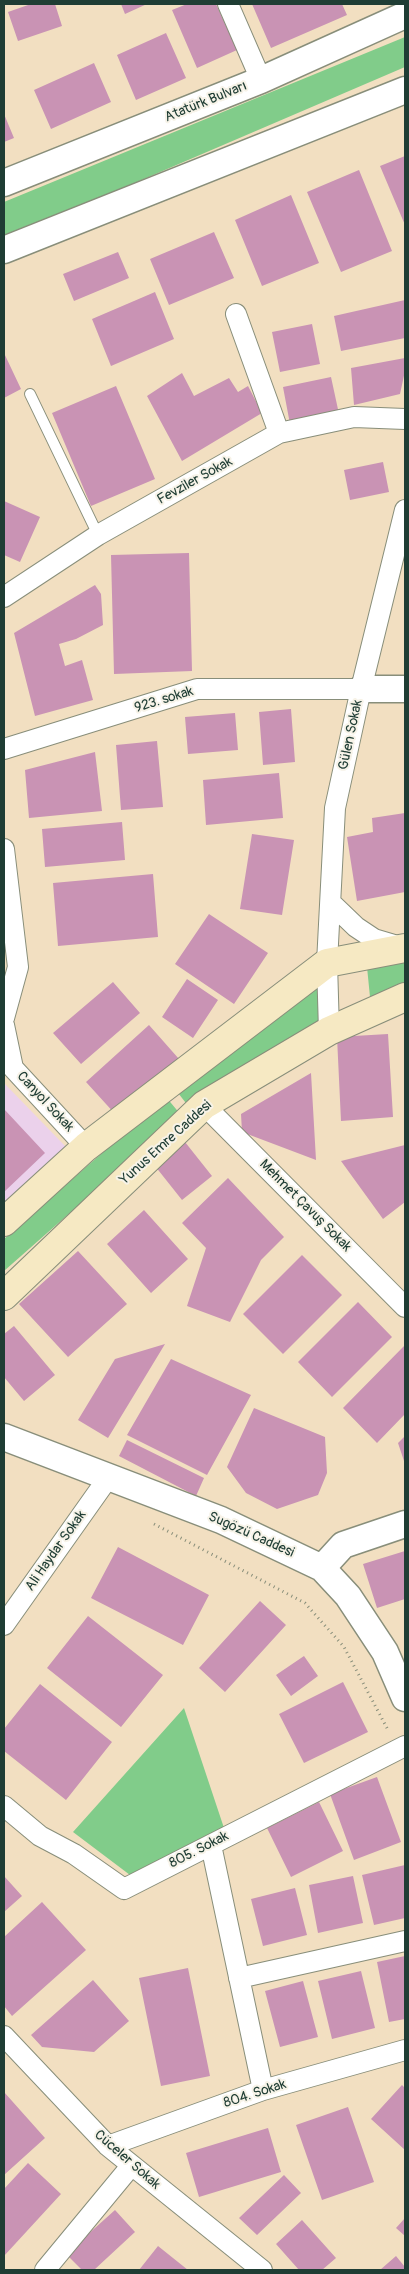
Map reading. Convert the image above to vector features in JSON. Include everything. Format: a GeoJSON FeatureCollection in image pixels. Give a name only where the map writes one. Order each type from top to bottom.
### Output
{"type":"FeatureCollection","features":[{"type":"Feature","properties":{"kind":"main road"},"geometry":{"type":"LineString","coordinates":[[4,1222],[86,1147],[327,963],[405,948]]}},
{"type":"Feature","properties":{"kind":"main road","name":"Yunus Emre Caddesi"},"geometry":{"type":"LineString","coordinates":[[4,1296],[204,1105],[329,1031],[405,997]]}},
{"type":"Feature","properties":{"kind":"street"},"geometry":{"type":"LineString","coordinates":[[228,4],[261,80]]}},
{"type":"Feature","properties":{"kind":"street","name":"Atatürk Bulvarı"},"geometry":{"type":"LineString","coordinates":[[4,183],[261,80],[405,15]]}},
{"type":"Feature","properties":{"kind":"street"},"geometry":{"type":"LineString","coordinates":[[4,250],[405,90]]}},
{"type":"Feature","properties":{"kind":"street"},"geometry":{"type":"LineString","coordinates":[[236,314],[279,433]]}},
{"type":"Feature","properties":{"kind":"street","name":"Fevziler Sokak"},"geometry":{"type":"LineString","coordinates":[[4,597],[98,536],[279,433],[354,417],[405,419]]}},
{"type":"Feature","properties":{"kind":"street","name":"Gülen Sokak"},"geometry":{"type":"LineString","coordinates":[[329,1031],[327,963],[335,808],[361,689],[405,510]]}},
{"type":"Feature","properties":{"kind":"street"},"geometry":{"type":"LineString","coordinates":[[361,689],[405,688]]}},
{"type":"Feature","properties":{"kind":"street","name":"923. sokak"},"geometry":{"type":"LineString","coordinates":[[4,749],[197,689],[361,689]]}},
{"type":"Feature","properties":{"kind":"street"},"geometry":{"type":"LineString","coordinates":[[4,849],[18,967],[4,1018]]}},
{"type":"Feature","properties":{"kind":"street"},"geometry":{"type":"LineString","coordinates":[[330,903],[356,927],[374,939],[405,948]]}},
{"type":"Feature","properties":{"kind":"street","name":"Canyol Sokak"},"geometry":{"type":"LineString","coordinates":[[4,1025],[13,1068],[86,1147]]}},
{"type":"Feature","properties":{"kind":"street","name":"Mehmet Çavuş Sokak"},"geometry":{"type":"LineString","coordinates":[[204,1105],[405,1307]]}},
{"type":"Feature","properties":{"kind":"street"},"geometry":{"type":"LineString","coordinates":[[4,1417],[33,1450]]}},
{"type":"Feature","properties":{"kind":"street","name":"Sugözü Caddesi"},"geometry":{"type":"LineString","coordinates":[[4,1437],[33,1450],[221,1520],[322,1568],[348,1596],[385,1652],[405,1698]]}},
{"type":"Feature","properties":{"kind":"street","name":"Ali Haydar Sokak"},"geometry":{"type":"LineString","coordinates":[[4,1625],[108,1478]]}},
{"type":"Feature","properties":{"kind":"street"},"geometry":{"type":"LineString","coordinates":[[322,1568],[343,1545],[405,1524]]}},
{"type":"Feature","properties":{"kind":"street","name":"805. Sokak"},"geometry":{"type":"LineString","coordinates":[[4,1806],[40,1836],[74,1854],[124,1889],[402,1748]]}},
{"type":"Feature","properties":{"kind":"street"},"geometry":{"type":"LineString","coordinates":[[211,1845],[263,2090]]}},
{"type":"Feature","properties":{"kind":"street"},"geometry":{"type":"LineString","coordinates":[[239,1978],[405,1941]]}},
{"type":"Feature","properties":{"kind":"street","name":"Cüceler Sokak"},"geometry":{"type":"LineString","coordinates":[[4,2036],[108,2146],[262,2270]]}},
{"type":"Feature","properties":{"kind":"street","name":"804. Sokak"},"geometry":{"type":"LineString","coordinates":[[108,2146],[263,2090],[405,2050]]}},
{"type":"Feature","properties":{"kind":"street"},"geometry":{"type":"LineString","coordinates":[[45,2270],[131,2166]]}},
{"type":"Feature","properties":{"kind":"lane"},"geometry":{"type":"LineString","coordinates":[[30,394],[98,536]]}},
{"type":"Feature","properties":{"kind":"path"},"geometry":{"type":"LineString","coordinates":[[149,1521],[305,1604],[344,1647],[402,1748]]}},
{"type":"Feature","properties":{"kind":"shaded area"},"geometry":{"type":"Polygon","coordinates":[[[4,1083],[66,1147],[4,1205],[4,1083]]]}},
{"type":"Feature","properties":{"kind":"green space"},"geometry":{"type":"Polygon","coordinates":[[[405,37],[405,67],[4,239],[4,202],[405,37]]]}},
{"type":"Feature","properties":{"kind":"green space"},"geometry":{"type":"Polygon","coordinates":[[[405,961],[405,988],[370,997],[367,967],[405,961]]]}},
{"type":"Feature","properties":{"kind":"green space"},"geometry":{"type":"Polygon","coordinates":[[[320,978],[321,1027],[189,1107],[175,1089],[320,978]]]}},
{"type":"Feature","properties":{"kind":"green space"},"geometry":{"type":"Polygon","coordinates":[[[166,1097],[181,1115],[4,1271],[4,1239],[166,1097]]]}},
{"type":"Feature","properties":{"kind":"green space"},"geometry":{"type":"Polygon","coordinates":[[[184,1708],[224,1828],[130,1875],[73,1832],[184,1708]]]}},
{"type":"Feature","properties":{"kind":"building"},"geometry":{"type":"Polygon","coordinates":[[[31,4],[55,4],[62,26],[18,41],[8,12],[31,4]]]}},
{"type":"Feature","properties":{"kind":"building"},"geometry":{"type":"Polygon","coordinates":[[[121,4],[147,4],[125,14],[121,4]]]}},
{"type":"Feature","properties":{"kind":"building"},"geometry":{"type":"Polygon","coordinates":[[[187,4],[216,4],[237,50],[197,68],[172,10],[187,4]]]}},
{"type":"Feature","properties":{"kind":"building"},"geometry":{"type":"Polygon","coordinates":[[[252,4],[342,4],[347,15],[271,48],[252,4]]]}},
{"type":"Feature","properties":{"kind":"building"},"geometry":{"type":"Polygon","coordinates":[[[166,33],[186,78],[136,100],[117,55],[166,33]]]}},
{"type":"Feature","properties":{"kind":"building"},"geometry":{"type":"Polygon","coordinates":[[[94,63],[111,102],[51,129],[34,90],[94,63]]]}},
{"type":"Feature","properties":{"kind":"building"},"geometry":{"type":"Polygon","coordinates":[[[4,114],[14,138],[4,142],[4,114]]]}},
{"type":"Feature","properties":{"kind":"building"},"geometry":{"type":"Polygon","coordinates":[[[405,156],[405,225],[380,166],[405,156]]]}},
{"type":"Feature","properties":{"kind":"building"},"geometry":{"type":"Polygon","coordinates":[[[359,170],[392,251],[341,272],[307,192],[359,170]]]}},
{"type":"Feature","properties":{"kind":"building"},"geometry":{"type":"Polygon","coordinates":[[[291,195],[319,263],[262,286],[235,220],[291,195]]]}},
{"type":"Feature","properties":{"kind":"building"},"geometry":{"type":"Polygon","coordinates":[[[214,232],[234,278],[169,305],[150,259],[214,232]]]}},
{"type":"Feature","properties":{"kind":"building"},"geometry":{"type":"Polygon","coordinates":[[[118,252],[129,278],[74,301],[63,274],[118,252]]]}},
{"type":"Feature","properties":{"kind":"building"},"geometry":{"type":"Polygon","coordinates":[[[155,292],[174,339],[111,366],[92,319],[155,292]]]}},
{"type":"Feature","properties":{"kind":"building"},"geometry":{"type":"Polygon","coordinates":[[[405,300],[405,338],[341,351],[334,316],[405,300]]]}},
{"type":"Feature","properties":{"kind":"building"},"geometry":{"type":"Polygon","coordinates":[[[312,324],[320,364],[280,372],[272,332],[312,324]]]}},
{"type":"Feature","properties":{"kind":"building"},"geometry":{"type":"Polygon","coordinates":[[[4,353],[21,389],[4,398],[4,353]]]}},
{"type":"Feature","properties":{"kind":"building"},"geometry":{"type":"Polygon","coordinates":[[[405,358],[405,371],[400,394],[354,405],[351,368],[405,358]]]}},
{"type":"Feature","properties":{"kind":"building"},"geometry":{"type":"Polygon","coordinates":[[[182,373],[194,396],[229,378],[238,392],[248,386],[262,413],[182,461],[147,396],[182,373]]]}},
{"type":"Feature","properties":{"kind":"building"},"geometry":{"type":"Polygon","coordinates":[[[331,377],[339,414],[290,424],[283,387],[331,377]]]}},
{"type":"Feature","properties":{"kind":"building"},"geometry":{"type":"Polygon","coordinates":[[[116,386],[155,479],[91,506],[52,413],[116,386]]]}},
{"type":"Feature","properties":{"kind":"building"},"geometry":{"type":"Polygon","coordinates":[[[383,462],[389,492],[350,500],[344,470],[383,462]]]}},
{"type":"Feature","properties":{"kind":"building"},"geometry":{"type":"Polygon","coordinates":[[[4,501],[40,517],[20,562],[4,555],[4,501]]]}},
{"type":"Feature","properties":{"kind":"building"},"geometry":{"type":"Polygon","coordinates":[[[189,553],[192,671],[114,674],[111,555],[189,553]]]}},
{"type":"Feature","properties":{"kind":"building"},"geometry":{"type":"Polygon","coordinates":[[[95,585],[101,594],[103,625],[76,639],[59,644],[65,666],[82,660],[93,700],[35,716],[14,633],[95,585]]]}},
{"type":"Feature","properties":{"kind":"building"},"geometry":{"type":"Polygon","coordinates":[[[291,709],[295,762],[263,765],[259,712],[291,709]]]}},
{"type":"Feature","properties":{"kind":"building"},"geometry":{"type":"Polygon","coordinates":[[[235,713],[238,750],[188,754],[185,717],[235,713]]]}},
{"type":"Feature","properties":{"kind":"building"},"geometry":{"type":"Polygon","coordinates":[[[157,741],[163,807],[121,810],[116,745],[157,741]]]}},
{"type":"Feature","properties":{"kind":"building"},"geometry":{"type":"Polygon","coordinates":[[[95,752],[102,811],[29,818],[25,770],[95,752]]]}},
{"type":"Feature","properties":{"kind":"building"},"geometry":{"type":"Polygon","coordinates":[[[279,773],[283,818],[206,825],[203,780],[279,773]]]}},
{"type":"Feature","properties":{"kind":"building"},"geometry":{"type":"Polygon","coordinates":[[[405,813],[405,892],[357,901],[347,837],[373,832],[372,818],[405,813]]]}},
{"type":"Feature","properties":{"kind":"building"},"geometry":{"type":"Polygon","coordinates":[[[122,822],[125,860],[45,867],[42,829],[122,822]]]}},
{"type":"Feature","properties":{"kind":"building"},"geometry":{"type":"Polygon","coordinates":[[[252,834],[294,840],[282,915],[240,909],[252,834]]]}},
{"type":"Feature","properties":{"kind":"building"},"geometry":{"type":"Polygon","coordinates":[[[153,874],[158,937],[58,946],[53,883],[153,874]]]}},
{"type":"Feature","properties":{"kind":"building"},"geometry":{"type":"Polygon","coordinates":[[[209,914],[268,953],[234,1004],[175,964],[209,914]]]}},
{"type":"Feature","properties":{"kind":"building"},"geometry":{"type":"Polygon","coordinates":[[[187,979],[218,1000],[193,1038],[162,1017],[187,979]]]}},
{"type":"Feature","properties":{"kind":"building"},"geometry":{"type":"Polygon","coordinates":[[[113,982],[140,1013],[81,1064],[53,1033],[113,982]]]}},
{"type":"Feature","properties":{"kind":"building"},"geometry":{"type":"Polygon","coordinates":[[[149,1025],[179,1059],[116,1115],[86,1082],[149,1025]]]}},
{"type":"Feature","properties":{"kind":"building"},"geometry":{"type":"Polygon","coordinates":[[[388,1034],[393,1117],[341,1121],[337,1037],[388,1034]]]}},
{"type":"Feature","properties":{"kind":"building"},"geometry":{"type":"Polygon","coordinates":[[[311,1073],[316,1160],[242,1132],[241,1114],[311,1073]]]}},
{"type":"Feature","properties":{"kind":"building"},"geometry":{"type":"Polygon","coordinates":[[[4,1109],[45,1153],[4,1192],[4,1109]]]}},
{"type":"Feature","properties":{"kind":"building"},"geometry":{"type":"Polygon","coordinates":[[[185,1142],[212,1176],[182,1200],[155,1166],[185,1142]]]}},
{"type":"Feature","properties":{"kind":"building"},"geometry":{"type":"Polygon","coordinates":[[[405,1145],[405,1202],[383,1219],[341,1161],[405,1145]]]}},
{"type":"Feature","properties":{"kind":"building"},"geometry":{"type":"Polygon","coordinates":[[[228,1178],[284,1237],[261,1260],[230,1322],[187,1306],[206,1248],[182,1223],[228,1178]]]}},
{"type":"Feature","properties":{"kind":"building"},"geometry":{"type":"Polygon","coordinates":[[[144,1210],[188,1259],[151,1293],[107,1244],[144,1210]]]}},
{"type":"Feature","properties":{"kind":"building"},"geometry":{"type":"Polygon","coordinates":[[[78,1251],[127,1304],[68,1357],[19,1304],[78,1251]]]}},
{"type":"Feature","properties":{"kind":"building"},"geometry":{"type":"Polygon","coordinates":[[[302,1255],[342,1295],[283,1354],[243,1314],[302,1255]]]}},
{"type":"Feature","properties":{"kind":"building"},"geometry":{"type":"Polygon","coordinates":[[[358,1302],[392,1337],[332,1397],[298,1362],[358,1302]]]}},
{"type":"Feature","properties":{"kind":"building"},"geometry":{"type":"Polygon","coordinates":[[[14,1326],[55,1375],[24,1401],[4,1377],[4,1334],[14,1326]]]}},
{"type":"Feature","properties":{"kind":"building"},"geometry":{"type":"Polygon","coordinates":[[[165,1344],[108,1438],[78,1420],[115,1359],[165,1344]]]}},
{"type":"Feature","properties":{"kind":"building"},"geometry":{"type":"Polygon","coordinates":[[[405,1345],[405,1414],[377,1443],[343,1408],[405,1345]]]}},
{"type":"Feature","properties":{"kind":"building"},"geometry":{"type":"Polygon","coordinates":[[[171,1359],[251,1395],[207,1475],[127,1435],[171,1359]]]}},
{"type":"Feature","properties":{"kind":"building"},"geometry":{"type":"Polygon","coordinates":[[[254,1408],[325,1437],[327,1473],[318,1495],[277,1509],[246,1493],[227,1467],[254,1408]]]}},
{"type":"Feature","properties":{"kind":"building"},"geometry":{"type":"Polygon","coordinates":[[[405,1436],[405,1464],[398,1443],[405,1436]]]}},
{"type":"Feature","properties":{"kind":"building"},"geometry":{"type":"Polygon","coordinates":[[[127,1440],[204,1478],[196,1496],[119,1456],[127,1440]]]}},
{"type":"Feature","properties":{"kind":"building"},"geometry":{"type":"Polygon","coordinates":[[[118,1547],[209,1595],[183,1645],[91,1598],[118,1547]]]}},
{"type":"Feature","properties":{"kind":"building"},"geometry":{"type":"Polygon","coordinates":[[[405,1551],[405,1599],[377,1608],[363,1564],[405,1551]]]}},
{"type":"Feature","properties":{"kind":"building"},"geometry":{"type":"Polygon","coordinates":[[[260,1601],[286,1625],[225,1692],[199,1668],[260,1601]]]}},
{"type":"Feature","properties":{"kind":"building"},"geometry":{"type":"Polygon","coordinates":[[[88,1616],[163,1675],[121,1727],[47,1668],[88,1616]]]}},
{"type":"Feature","properties":{"kind":"building"},"geometry":{"type":"Polygon","coordinates":[[[304,1656],[318,1676],[291,1696],[276,1675],[304,1656]]]}},
{"type":"Feature","properties":{"kind":"building"},"geometry":{"type":"Polygon","coordinates":[[[343,1682],[368,1732],[304,1763],[279,1714],[343,1682]]]}},
{"type":"Feature","properties":{"kind":"building"},"geometry":{"type":"Polygon","coordinates":[[[40,1684],[112,1742],[66,1800],[4,1751],[4,1729],[40,1684]]]}},
{"type":"Feature","properties":{"kind":"building"},"geometry":{"type":"Polygon","coordinates":[[[377,1777],[401,1842],[354,1860],[330,1794],[377,1777]]]}},
{"type":"Feature","properties":{"kind":"building"},"geometry":{"type":"Polygon","coordinates":[[[319,1802],[343,1851],[291,1877],[267,1828],[319,1802]]]}},
{"type":"Feature","properties":{"kind":"building"},"geometry":{"type":"Polygon","coordinates":[[[405,1865],[405,1918],[374,1925],[362,1875],[405,1865]]]}},
{"type":"Feature","properties":{"kind":"building"},"geometry":{"type":"Polygon","coordinates":[[[4,1876],[22,1896],[4,1912],[4,1876]]]}},
{"type":"Feature","properties":{"kind":"building"},"geometry":{"type":"Polygon","coordinates":[[[353,1876],[363,1923],[318,1933],[309,1885],[353,1876]]]}},
{"type":"Feature","properties":{"kind":"building"},"geometry":{"type":"Polygon","coordinates":[[[295,1888],[307,1935],[263,1946],[251,1899],[295,1888]]]}},
{"type":"Feature","properties":{"kind":"building"},"geometry":{"type":"Polygon","coordinates":[[[42,1902],[86,1950],[12,2016],[4,2006],[4,1937],[42,1902]]]}},
{"type":"Feature","properties":{"kind":"building"},"geometry":{"type":"Polygon","coordinates":[[[405,1956],[405,2019],[389,2022],[377,1962],[405,1956]]]}},
{"type":"Feature","properties":{"kind":"building"},"geometry":{"type":"Polygon","coordinates":[[[188,1968],[210,2076],[161,2086],[139,1978],[188,1968]]]}},
{"type":"Feature","properties":{"kind":"building"},"geometry":{"type":"Polygon","coordinates":[[[361,1971],[375,2028],[332,2039],[318,1981],[361,1971]]]}},
{"type":"Feature","properties":{"kind":"building"},"geometry":{"type":"Polygon","coordinates":[[[93,1980],[129,2021],[94,2052],[42,2047],[31,2035],[93,1980]]]}},
{"type":"Feature","properties":{"kind":"building"},"geometry":{"type":"Polygon","coordinates":[[[303,1981],[318,2037],[280,2047],[265,1991],[303,1981]]]}},
{"type":"Feature","properties":{"kind":"building"},"geometry":{"type":"Polygon","coordinates":[[[402,2085],[405,2088],[405,2150],[371,2119],[402,2085]]]}},
{"type":"Feature","properties":{"kind":"building"},"geometry":{"type":"Polygon","coordinates":[[[4,2092],[45,2138],[4,2175],[4,2092]]]}},
{"type":"Feature","properties":{"kind":"building"},"geometry":{"type":"Polygon","coordinates":[[[348,2107],[374,2182],[322,2200],[296,2125],[348,2107]]]}},
{"type":"Feature","properties":{"kind":"building"},"geometry":{"type":"Polygon","coordinates":[[[268,2128],[281,2172],[199,2197],[186,2153],[268,2128]]]}},
{"type":"Feature","properties":{"kind":"building"},"geometry":{"type":"Polygon","coordinates":[[[28,2163],[61,2194],[4,2256],[4,2189],[28,2163]]]}},
{"type":"Feature","properties":{"kind":"building"},"geometry":{"type":"Polygon","coordinates":[[[284,2175],[301,2193],[257,2235],[239,2218],[284,2175]]]}},
{"type":"Feature","properties":{"kind":"building"},"geometry":{"type":"Polygon","coordinates":[[[115,2210],[135,2232],[94,2270],[82,2270],[66,2254],[115,2210]]]}},
{"type":"Feature","properties":{"kind":"building"},"geometry":{"type":"Polygon","coordinates":[[[405,2218],[405,2236],[396,2228],[405,2218]]]}},
{"type":"Feature","properties":{"kind":"building"},"geometry":{"type":"Polygon","coordinates":[[[302,2220],[336,2258],[322,2270],[299,2270],[276,2244],[302,2220]]]}},
{"type":"Feature","properties":{"kind":"building"},"geometry":{"type":"Polygon","coordinates":[[[158,2246],[188,2270],[139,2270],[158,2246]]]}},
{"type":"Feature","properties":{"kind":"building"},"geometry":{"type":"Polygon","coordinates":[[[396,2256],[405,2267],[405,2270],[380,2270],[396,2256]]]}}]}
